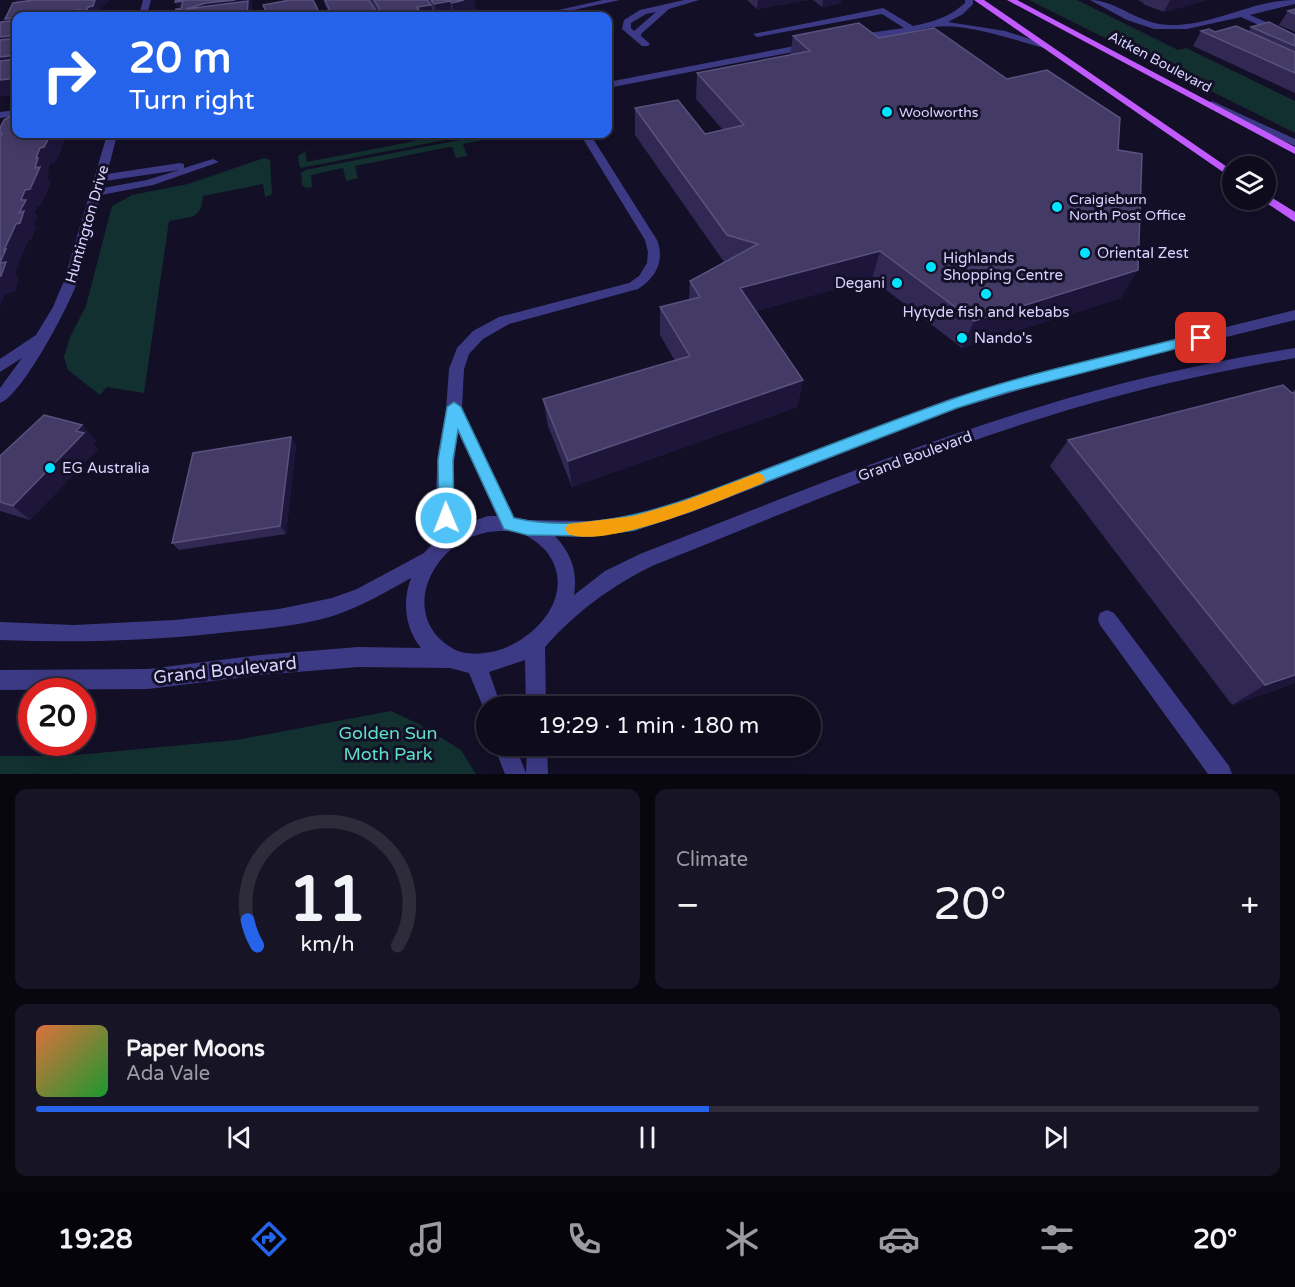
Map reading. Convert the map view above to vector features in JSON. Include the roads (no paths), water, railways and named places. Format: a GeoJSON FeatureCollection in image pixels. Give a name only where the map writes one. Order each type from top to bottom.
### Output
{"type":"FeatureCollection","features":[{"type":"Feature","properties":{"kind":"main road"},"geometry":{"type":"LineString","coordinates":[[978,0],[1222,168]]}},
{"type":"Feature","properties":{"kind":"main road","name":"Aitken Boulevard"},"geometry":{"type":"LineString","coordinates":[[1011,0],[1191,94],[1295,152]]}},
{"type":"Feature","properties":{"kind":"main road"},"geometry":{"type":"LineString","coordinates":[[1276,205],[1295,218]]}},
{"type":"Feature","properties":{"kind":"street"},"geometry":{"type":"LineString","coordinates":[[556,12],[616,0]]}},
{"type":"Feature","properties":{"kind":"street"},"geometry":{"type":"LineString","coordinates":[[645,44],[626,29],[627,22],[643,12],[695,0]]}},
{"type":"Feature","properties":{"kind":"street"},"geometry":{"type":"LineString","coordinates":[[934,24],[965,9],[969,0]]}},
{"type":"Feature","properties":{"kind":"street"},"geometry":{"type":"LineString","coordinates":[[1094,0],[1140,22],[1165,28],[1186,27],[1295,1]]}},
{"type":"Feature","properties":{"kind":"street"},"geometry":{"type":"LineString","coordinates":[[636,38],[638,33],[659,12],[671,5]]}},
{"type":"Feature","properties":{"kind":"street"},"geometry":{"type":"LineString","coordinates":[[757,34],[879,8],[910,28]]}},
{"type":"Feature","properties":{"kind":"street"},"geometry":{"type":"LineString","coordinates":[[1239,13],[1295,38]]}},
{"type":"Feature","properties":{"kind":"street"},"geometry":{"type":"LineString","coordinates":[[842,40],[934,24],[973,26],[1044,45]]}},
{"type":"Feature","properties":{"kind":"street"},"geometry":{"type":"LineString","coordinates":[[612,84],[820,45]]}},
{"type":"Feature","properties":{"kind":"street"},"geometry":{"type":"LineString","coordinates":[[1191,94],[1295,143]]}},
{"type":"Feature","properties":{"kind":"street","name":"Huntington Drive"},"geometry":{"type":"LineString","coordinates":[[0,397],[12,385],[28,361],[60,307],[71,281],[111,138]]}},
{"type":"Feature","properties":{"kind":"street"},"geometry":{"type":"LineString","coordinates":[[447,542],[446,460],[454,407],[453,380],[462,351],[476,336],[496,325],[518,317],[616,292],[638,283],[655,261],[656,250],[651,240],[587,138]]}},
{"type":"Feature","properties":{"kind":"street"},"geometry":{"type":"LineString","coordinates":[[95,193],[149,183],[213,162],[100,178]]}},
{"type":"Feature","properties":{"kind":"street"},"geometry":{"type":"LineString","coordinates":[[0,630],[85,634],[175,629],[279,618],[332,607],[363,595],[428,560],[447,542],[466,530],[488,524],[509,524],[527,528],[590,529],[634,523],[686,507],[952,405],[1008,387],[1295,315]]}},
{"type":"Feature","properties":{"kind":"street","name":"Huntington Drive"},"geometry":{"type":"LineString","coordinates":[[0,367],[40,338]]}},
{"type":"Feature","properties":{"kind":"street","name":"Grand Boulevard"},"geometry":{"type":"LineString","coordinates":[[558,619],[611,577],[646,560],[977,433],[1038,413],[1180,375],[1295,353]]}},
{"type":"Feature","properties":{"kind":"street"},"geometry":{"type":"LineString","coordinates":[[454,407],[509,524]]}},
{"type":"Feature","properties":{"kind":"street"},"geometry":{"type":"LineString","coordinates":[[428,560],[417,581],[414,604],[418,626],[430,645],[450,658],[476,664],[503,661],[535,646],[558,619],[566,596],[566,574],[559,554],[546,538],[527,528]]}},
{"type":"Feature","properties":{"kind":"street"},"geometry":{"type":"LineString","coordinates":[[1107,619],[1221,774]]}},
{"type":"Feature","properties":{"kind":"street"},"geometry":{"type":"LineString","coordinates":[[535,646],[536,696]]}},
{"type":"Feature","properties":{"kind":"street","name":"Grand Boulevard"},"geometry":{"type":"LineString","coordinates":[[0,680],[148,679],[260,665],[358,657],[450,658]]}},
{"type":"Feature","properties":{"kind":"street"},"geometry":{"type":"LineString","coordinates":[[476,664],[487,696]]}},
{"type":"Feature","properties":{"kind":"street"},"geometry":{"type":"LineString","coordinates":[[510,756],[516,774]]}},
{"type":"Feature","properties":{"kind":"street"},"geometry":{"type":"LineString","coordinates":[[537,756],[537,774]]}},
{"type":"Feature","properties":{"kind":"place","name":"Woolworths"},"geometry":{"type":"Point","coordinates":[887,112]}},
{"type":"Feature","properties":{"kind":"place","name":"Craigieburn North Post Office"},"geometry":{"type":"Point","coordinates":[1057,207]}},
{"type":"Feature","properties":{"kind":"place","name":"Oriental Zest"},"geometry":{"type":"Point","coordinates":[1085,253]}},
{"type":"Feature","properties":{"kind":"place","name":"Highlands Shopping Centre"},"geometry":{"type":"Point","coordinates":[931,267]}},
{"type":"Feature","properties":{"kind":"place","name":"Degani"},"geometry":{"type":"Point","coordinates":[897,283]}},
{"type":"Feature","properties":{"kind":"place","name":"Hytyde fish and kebabs"},"geometry":{"type":"Point","coordinates":[986,294]}},
{"type":"Feature","properties":{"kind":"place","name":"Nando's"},"geometry":{"type":"Point","coordinates":[962,338]}},
{"type":"Feature","properties":{"kind":"place","name":"EG Australia"},"geometry":{"type":"Point","coordinates":[50,468]}},
{"type":"Feature","properties":{"kind":"park label","name":"Golden Sun Moth Park"},"geometry":{"type":"Point","coordinates":[388,743]}}]}
